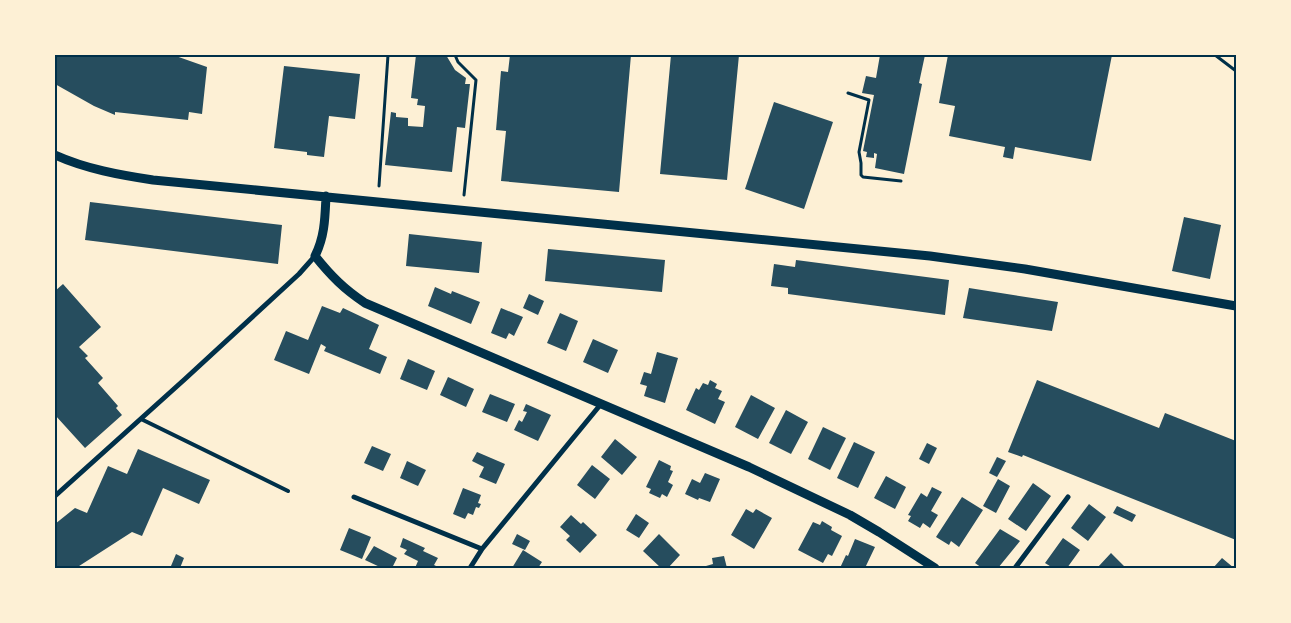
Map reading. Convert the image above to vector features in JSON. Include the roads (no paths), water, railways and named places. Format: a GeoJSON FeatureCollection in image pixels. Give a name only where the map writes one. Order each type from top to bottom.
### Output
{"type":"FeatureCollection","features":[{"type":"Feature","properties":{"kind":"street"},"geometry":{"type":"LineString","coordinates":[[55,155],[80,165],[133,177],[930,256],[1025,269],[1236,306]]}},
{"type":"Feature","properties":{"kind":"street"},"geometry":{"type":"LineString","coordinates":[[55,496],[142,419],[299,274],[315,256],[320,245],[324,231],[326,196]]}},
{"type":"Feature","properties":{"kind":"street"},"geometry":{"type":"LineString","coordinates":[[315,256],[346,291],[365,303],[749,467],[850,515],[935,568]]}},
{"type":"Feature","properties":{"kind":"street"},"geometry":{"type":"LineString","coordinates":[[470,568],[482,549],[601,404]]}},
{"type":"Feature","properties":{"kind":"street"},"geometry":{"type":"LineString","coordinates":[[354,497],[482,549]]}},
{"type":"Feature","properties":{"kind":"street"},"geometry":{"type":"LineString","coordinates":[[1015,568],[1068,497]]}},
{"type":"Feature","properties":{"kind":"lane"},"geometry":{"type":"LineString","coordinates":[[142,419],[288,491]]}}]}
